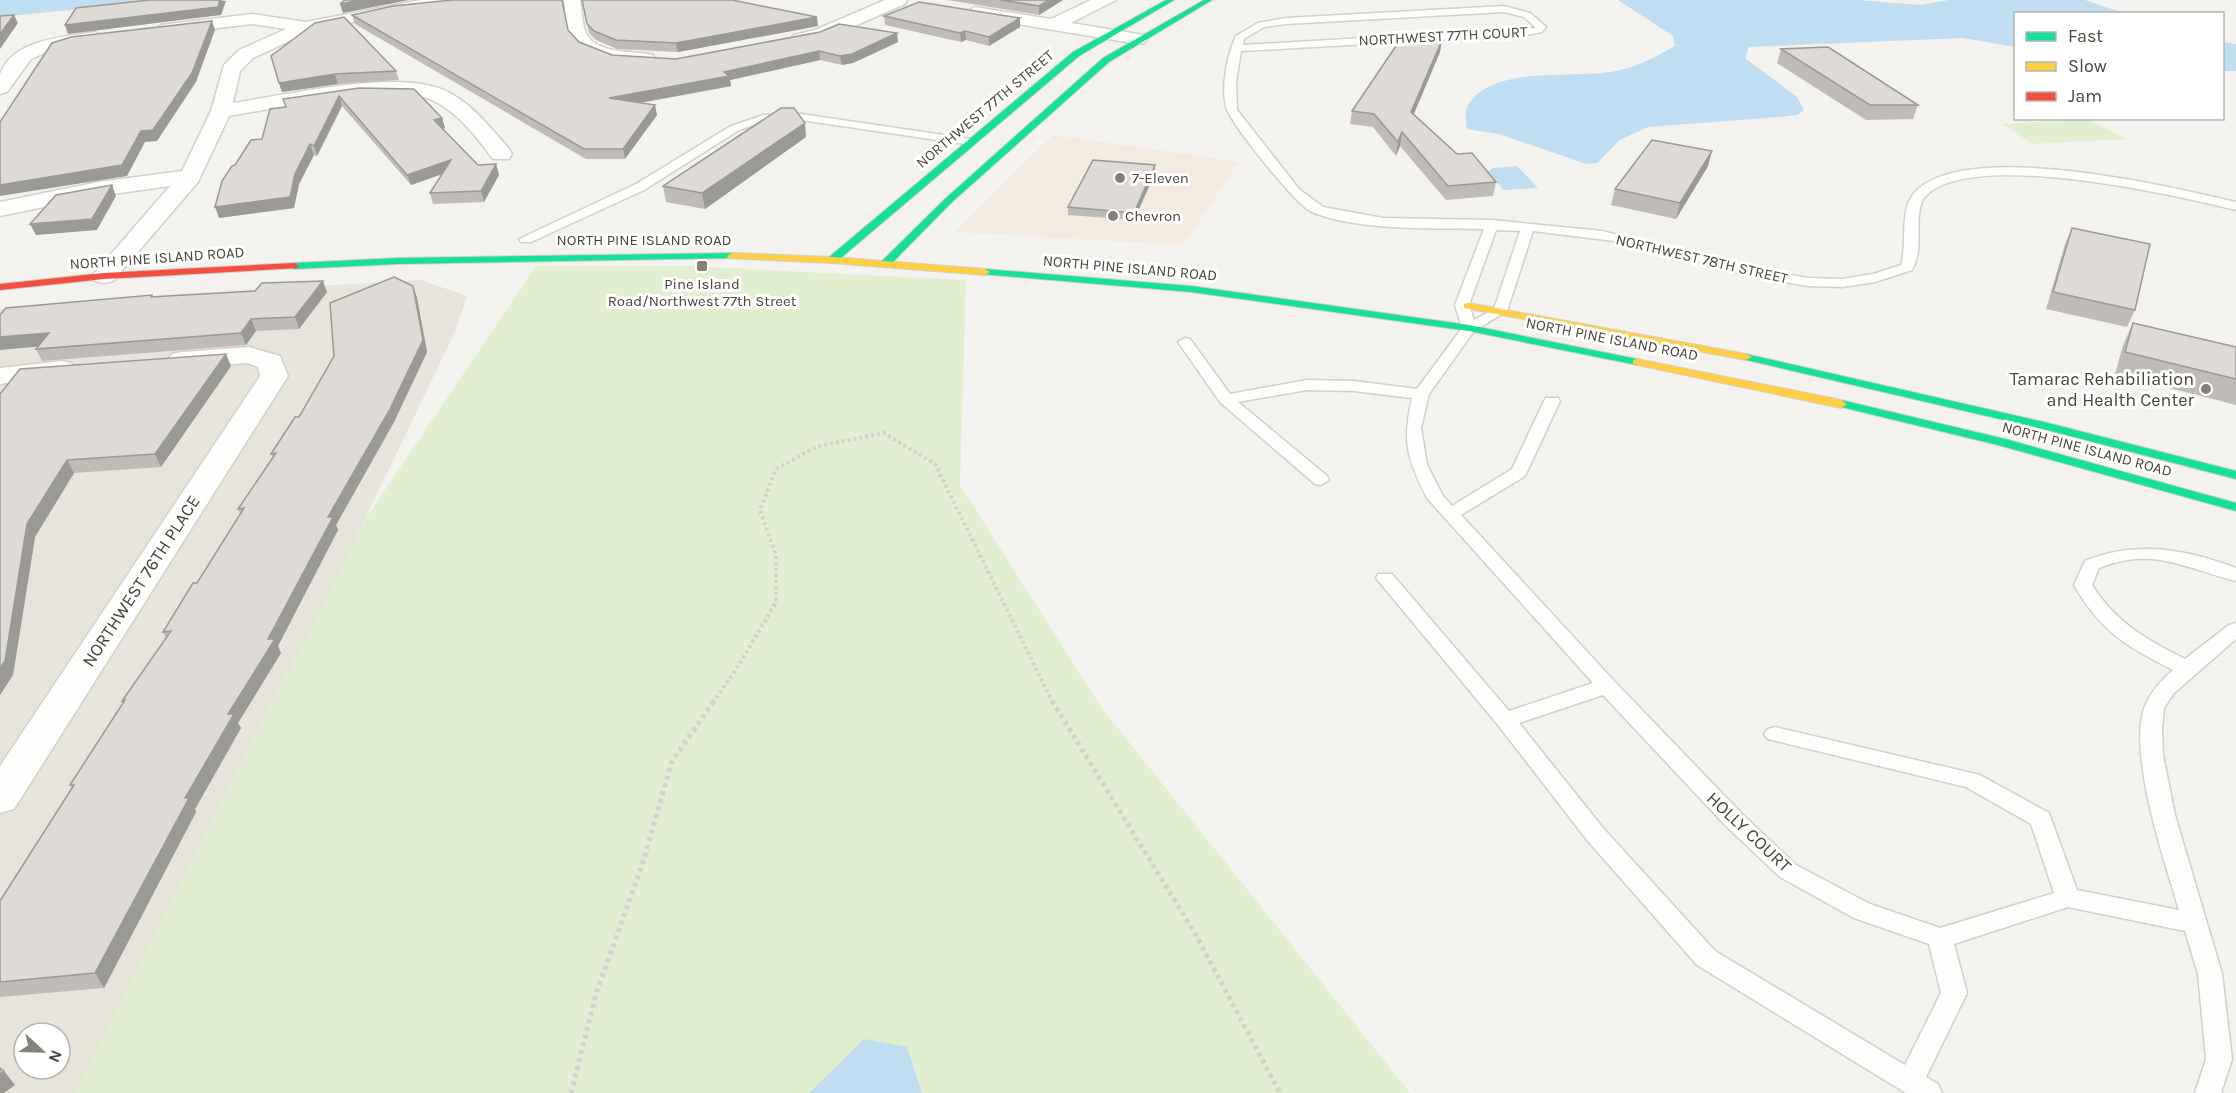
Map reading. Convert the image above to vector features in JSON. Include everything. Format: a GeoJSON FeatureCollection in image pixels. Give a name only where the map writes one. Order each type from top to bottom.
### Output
{"type":"FeatureCollection","features":[{"type":"Feature","properties":{"kind":"main road","name":"NORTHWEST 77TH STREET"},"geometry":{"type":"LineString","coordinates":[[832,260],[1076,54],[1171,0]]}},
{"type":"Feature","properties":{"kind":"main road"},"geometry":{"type":"LineString","coordinates":[[885,264],[949,200],[1106,60],[1138,39],[1209,0]]}},
{"type":"Feature","properties":{"kind":"main road"},"geometry":{"type":"LineString","coordinates":[[971,142],[1011,146]]}},
{"type":"Feature","properties":{"kind":"main road","name":"NORTH PINE ISLAND ROAD"},"geometry":{"type":"LineString","coordinates":[[520,239],[558,239]]}},
{"type":"Feature","properties":{"kind":"main road"},"geometry":{"type":"LineString","coordinates":[[833,240],[930,245]]}},
{"type":"Feature","properties":{"kind":"main road","name":"NORTH PINE ISLAND ROAD"},"geometry":{"type":"LineString","coordinates":[[121,257],[144,255]]}},
{"type":"Feature","properties":{"kind":"main road","name":"NORTH PINE ISLAND ROAD"},"geometry":{"type":"LineString","coordinates":[[0,287],[101,267],[716,256],[832,260],[1191,290],[1469,328],[1789,392],[2001,442],[2236,507]]}},
{"type":"Feature","properties":{"kind":"main road","name":"NORTH PINE ISLAND ROAD"},"geometry":{"type":"LineString","coordinates":[[1456,304],[1781,363],[2004,416],[2236,475]]}},
{"type":"Feature","properties":{"kind":"street"},"geometry":{"type":"LineString","coordinates":[[101,267],[121,257],[190,177],[221,111],[231,69],[246,54],[306,27],[394,8],[467,0]]}},
{"type":"Feature","properties":{"kind":"street"},"geometry":{"type":"LineString","coordinates":[[572,0],[578,35],[589,46],[614,56],[666,60]]}},
{"type":"Feature","properties":{"kind":"street"},"geometry":{"type":"LineString","coordinates":[[1054,25],[1086,7],[1108,0]]}},
{"type":"Feature","properties":{"kind":"street"},"geometry":{"type":"LineString","coordinates":[[781,43],[821,34],[905,1]]}},
{"type":"Feature","properties":{"kind":"street"},"geometry":{"type":"LineString","coordinates":[[960,10],[1138,39]]}},
{"type":"Feature","properties":{"kind":"street"},"geometry":{"type":"LineString","coordinates":[[145,31],[252,19],[306,27]]}},
{"type":"Feature","properties":{"kind":"street"},"geometry":{"type":"LineString","coordinates":[[0,88],[24,55],[45,45],[110,35]]}},
{"type":"Feature","properties":{"kind":"street"},"geometry":{"type":"LineString","coordinates":[[221,111],[379,90],[432,92],[463,112],[501,154]]}},
{"type":"Feature","properties":{"kind":"street"},"geometry":{"type":"LineString","coordinates":[[0,209],[98,189],[190,177]]}},
{"type":"Feature","properties":{"kind":"street","name":"NORTHWEST 76TH PLACE"},"geometry":{"type":"LineString","coordinates":[[0,798],[274,376],[270,362],[249,355],[154,362]]}},
{"type":"Feature","properties":{"kind":"street"},"geometry":{"type":"LineString","coordinates":[[0,376],[11,372],[83,367]]}},
{"type":"Feature","properties":{"kind":"lane","name":"NORTHWEST 77TH COURT"},"geometry":{"type":"LineString","coordinates":[[1237,48],[1539,30],[1541,27],[1527,15],[1504,9],[1286,21],[1261,25],[1239,38],[1230,68],[1228,84],[1232,110],[1312,208],[1396,224],[1492,224]]}},
{"type":"Feature","properties":{"kind":"lane"},"geometry":{"type":"LineString","coordinates":[[520,239],[609,201],[668,172],[735,128],[764,118],[801,117],[971,142]]}},
{"type":"Feature","properties":{"kind":"lane","name":"NORTHWEST 78TH STREET"},"geometry":{"type":"LineString","coordinates":[[1492,224],[1641,242],[1758,273],[1803,282],[1850,282],[1885,277],[1907,267],[1913,249],[1912,206],[1922,192],[1939,180],[1967,174],[2003,172],[2100,179],[2152,187],[2236,206]]}},
{"type":"Feature","properties":{"kind":"lane"},"geometry":{"type":"LineString","coordinates":[[1492,224],[1456,304],[1469,328],[1500,311],[1528,227]]}},
{"type":"Feature","properties":{"kind":"lane","name":"HOLLY COURT"},"geometry":{"type":"LineString","coordinates":[[1469,328],[1420,394],[1413,428],[1419,465],[1436,498],[1607,686],[1734,820],[1788,871],[1862,910],[1940,938]]}},
{"type":"Feature","properties":{"kind":"lane"},"geometry":{"type":"LineString","coordinates":[[1185,342],[1227,399],[1321,480]]}},
{"type":"Feature","properties":{"kind":"lane"},"geometry":{"type":"LineString","coordinates":[[1227,399],[1307,385],[1354,386],[1420,394]]}},
{"type":"Feature","properties":{"kind":"lane"},"geometry":{"type":"LineString","coordinates":[[1451,514],[1519,472],[1552,401]]}},
{"type":"Feature","properties":{"kind":"lane"},"geometry":{"type":"LineString","coordinates":[[2001,442],[2004,416]]}},
{"type":"Feature","properties":{"kind":"lane"},"geometry":{"type":"LineString","coordinates":[[2186,668],[2121,634],[2098,612],[2083,585],[2091,565],[2111,555],[2140,552],[2182,557],[2236,575]]}},
{"type":"Feature","properties":{"kind":"lane"},"geometry":{"type":"LineString","coordinates":[[1385,578],[1505,720],[1595,834],[1706,958],[1919,1088],[1954,993],[1940,938],[2068,898],[2195,923]]}},
{"type":"Feature","properties":{"kind":"lane"},"geometry":{"type":"LineString","coordinates":[[2208,1093],[2219,1059],[2210,974],[2166,824],[2152,742],[2154,706],[2186,668],[2236,629]]}},
{"type":"Feature","properties":{"kind":"lane"},"geometry":{"type":"LineString","coordinates":[[1505,720],[1607,686]]}},
{"type":"Feature","properties":{"kind":"lane"},"geometry":{"type":"LineString","coordinates":[[1775,734],[1972,781],[2041,819],[2068,898]]}},
{"type":"Feature","properties":{"kind":"path"},"geometry":{"type":"LineString","coordinates":[[571,1093],[596,994],[644,859],[672,761],[739,665],[776,602],[776,555],[760,510],[776,469],[818,446],[884,433],[935,464],[1019,638],[1065,725],[1196,935],[1280,1093]]}},
{"type":"Feature","properties":{"kind":"shaded area"},"geometry":{"type":"Polygon","coordinates":[[[1053,135],[1239,162],[1183,245],[955,232],[1053,135]]]}},
{"type":"Feature","properties":{"kind":"shaded area"},"geometry":{"type":"Polygon","coordinates":[[[421,280],[467,296],[455,332],[154,957],[77,1093],[0,1093],[0,309],[130,297],[421,280]]]}},
{"type":"Feature","properties":{"kind":"green space"},"geometry":{"type":"Polygon","coordinates":[[[2090,120],[2126,139],[2032,144],[2003,124],[2090,120]]]}},
{"type":"Feature","properties":{"kind":"green space"},"geometry":{"type":"Polygon","coordinates":[[[536,266],[688,266],[966,280],[960,485],[1101,707],[1410,1093],[74,1093],[366,518],[536,266]]]}},
{"type":"Feature","properties":{"kind":"water"},"geometry":{"type":"Polygon","coordinates":[[[0,0],[167,0],[0,17],[0,0]]]}},
{"type":"Feature","properties":{"kind":"water"},"geometry":{"type":"Polygon","coordinates":[[[1618,0],[1859,0],[1920,5],[1949,0],[2085,0],[2120,12],[2014,12],[2014,47],[1963,38],[1749,47],[1745,58],[1797,97],[1804,110],[1797,115],[1779,117],[1648,127],[1620,140],[1597,163],[1586,164],[1499,134],[1467,129],[1468,105],[1481,91],[1496,84],[1531,76],[1622,70],[1640,64],[1675,46],[1673,36],[1618,0]]]}},
{"type":"Feature","properties":{"kind":"water"},"geometry":{"type":"Polygon","coordinates":[[[2224,42],[2236,44],[2236,71],[2224,71],[2224,42]]]}},
{"type":"Feature","properties":{"kind":"water"},"geometry":{"type":"Polygon","coordinates":[[[1517,166],[1538,188],[1504,190],[1487,172],[1493,168],[1517,166]]]}},
{"type":"Feature","properties":{"kind":"water"},"geometry":{"type":"Polygon","coordinates":[[[864,1039],[907,1047],[922,1093],[809,1093],[864,1039]]]}},
{"type":"Feature","properties":{"kind":"building"},"geometry":{"type":"Polygon","coordinates":[[[150,0],[220,0],[218,7],[65,25],[76,8],[150,0]]]}},
{"type":"Feature","properties":{"kind":"building"},"geometry":{"type":"Polygon","coordinates":[[[345,0],[361,0],[340,4],[345,0]]]}},
{"type":"Feature","properties":{"kind":"building"},"geometry":{"type":"Polygon","coordinates":[[[452,0],[562,0],[568,30],[579,42],[612,55],[676,59],[820,32],[839,24],[897,33],[852,54],[840,56],[819,51],[724,72],[729,76],[609,98],[655,105],[623,149],[584,149],[352,15],[393,6],[452,0]]]}},
{"type":"Feature","properties":{"kind":"building"},"geometry":{"type":"Polygon","coordinates":[[[582,0],[732,0],[817,17],[676,43],[616,40],[594,31],[587,24],[582,0]]]}},
{"type":"Feature","properties":{"kind":"building"},"geometry":{"type":"Polygon","coordinates":[[[1001,0],[1049,0],[1039,6],[1001,0]]]}},
{"type":"Feature","properties":{"kind":"building"},"geometry":{"type":"Polygon","coordinates":[[[919,2],[1020,18],[989,37],[884,16],[919,2]]]}},
{"type":"Feature","properties":{"kind":"building"},"geometry":{"type":"Polygon","coordinates":[[[14,15],[0,34],[0,16],[14,15]]]}},
{"type":"Feature","properties":{"kind":"building"},"geometry":{"type":"Polygon","coordinates":[[[344,17],[396,71],[335,74],[279,83],[271,56],[315,23],[344,17]]]}},
{"type":"Feature","properties":{"kind":"building"},"geometry":{"type":"Polygon","coordinates":[[[212,21],[192,73],[153,130],[141,131],[122,165],[0,185],[0,122],[52,43],[71,37],[212,21]]]}},
{"type":"Feature","properties":{"kind":"building"},"geometry":{"type":"Polygon","coordinates":[[[1442,40],[1411,112],[1457,154],[1472,153],[1496,182],[1448,186],[1402,132],[1398,142],[1374,114],[1352,111],[1398,43],[1442,40]]]}},
{"type":"Feature","properties":{"kind":"building"},"geometry":{"type":"Polygon","coordinates":[[[1828,47],[1918,105],[1870,105],[1781,49],[1828,47]]]}},
{"type":"Feature","properties":{"kind":"building"},"geometry":{"type":"Polygon","coordinates":[[[359,88],[414,89],[442,118],[434,120],[478,165],[496,164],[481,191],[430,193],[451,160],[407,175],[339,96],[314,146],[310,144],[295,174],[290,197],[215,207],[222,181],[232,166],[235,165],[251,140],[262,139],[270,109],[286,107],[283,99],[359,88]]]}},
{"type":"Feature","properties":{"kind":"building"},"geometry":{"type":"Polygon","coordinates":[[[781,108],[794,108],[805,123],[702,193],[663,186],[781,108]]]}},
{"type":"Feature","properties":{"kind":"building"},"geometry":{"type":"Polygon","coordinates":[[[1652,140],[1712,151],[1680,203],[1615,189],[1652,140]]]}},
{"type":"Feature","properties":{"kind":"building"},"geometry":{"type":"Polygon","coordinates":[[[1093,160],[1155,165],[1134,213],[1068,207],[1093,160]]]}},
{"type":"Feature","properties":{"kind":"building"},"geometry":{"type":"Polygon","coordinates":[[[112,185],[92,219],[30,224],[56,195],[112,185]]]}},
{"type":"Feature","properties":{"kind":"building"},"geometry":{"type":"Polygon","coordinates":[[[2072,228],[2150,244],[2135,310],[2053,292],[2072,228]]]}},
{"type":"Feature","properties":{"kind":"building"},"geometry":{"type":"Polygon","coordinates":[[[394,277],[413,286],[423,340],[390,409],[328,517],[333,517],[268,639],[275,639],[228,714],[234,714],[185,798],[189,798],[95,973],[0,982],[0,901],[74,785],[70,785],[125,700],[122,701],[171,631],[163,632],[244,508],[238,509],[276,453],[271,454],[295,417],[299,417],[334,356],[330,303],[394,277]]]}},
{"type":"Feature","properties":{"kind":"building"},"geometry":{"type":"Polygon","coordinates":[[[323,281],[295,317],[251,319],[241,333],[36,349],[49,333],[0,337],[0,315],[6,308],[152,295],[151,297],[255,291],[262,283],[323,281]]]}},
{"type":"Feature","properties":{"kind":"building"},"geometry":{"type":"Polygon","coordinates":[[[2133,323],[2236,347],[2236,379],[2125,352],[2133,323]]]}},
{"type":"Feature","properties":{"kind":"building"},"geometry":{"type":"Polygon","coordinates":[[[226,354],[155,454],[67,460],[27,524],[5,661],[0,668],[0,394],[20,369],[226,354]]]}},
{"type":"Feature","properties":{"kind":"traffic: fast"},"geometry":{"type":"LineString","coordinates":[[832,260],[1076,54],[1171,0]]}},
{"type":"Feature","properties":{"kind":"traffic: fast"},"geometry":{"type":"LineString","coordinates":[[885,264],[949,200],[1106,60],[1209,0]]}},
{"type":"Feature","properties":{"kind":"traffic: fast"},"geometry":{"type":"LineString","coordinates":[[294,266],[398,261],[732,256]]}},
{"type":"Feature","properties":{"kind":"traffic: fast"},"geometry":{"type":"LineString","coordinates":[[985,272],[1191,289],[1469,328],[1637,362]]}},
{"type":"Feature","properties":{"kind":"traffic: fast"},"geometry":{"type":"LineString","coordinates":[[1746,357],[2048,427],[2236,475]]}},
{"type":"Feature","properties":{"kind":"traffic: fast"},"geometry":{"type":"LineString","coordinates":[[1841,404],[2001,442],[2236,507]]}},
{"type":"Feature","properties":{"kind":"traffic: slow"},"geometry":{"type":"LineString","coordinates":[[732,256],[832,260],[985,272]]}},
{"type":"Feature","properties":{"kind":"traffic: slow"},"geometry":{"type":"LineString","coordinates":[[1468,306],[1746,357]]}},
{"type":"Feature","properties":{"kind":"traffic: slow"},"geometry":{"type":"LineString","coordinates":[[1637,362],[1841,404]]}},
{"type":"Feature","properties":{"kind":"traffic: jam"},"geometry":{"type":"LineString","coordinates":[[0,287],[104,276],[294,266]]}},
{"type":"Feature","properties":{"kind":"place","name":"7-Eleven"},"geometry":{"type":"Point","coordinates":[1120,178]}},
{"type":"Feature","properties":{"kind":"place","name":"Chevron"},"geometry":{"type":"Point","coordinates":[1113,216]}},
{"type":"Feature","properties":{"kind":"place","name":"Pine Island Road/Northwest 77th Street"},"geometry":{"type":"Point","coordinates":[702,266]}},
{"type":"Feature","properties":{"kind":"place","name":"Tamarac Rehabiliation and Health Center"},"geometry":{"type":"Point","coordinates":[2206,389]}}]}
